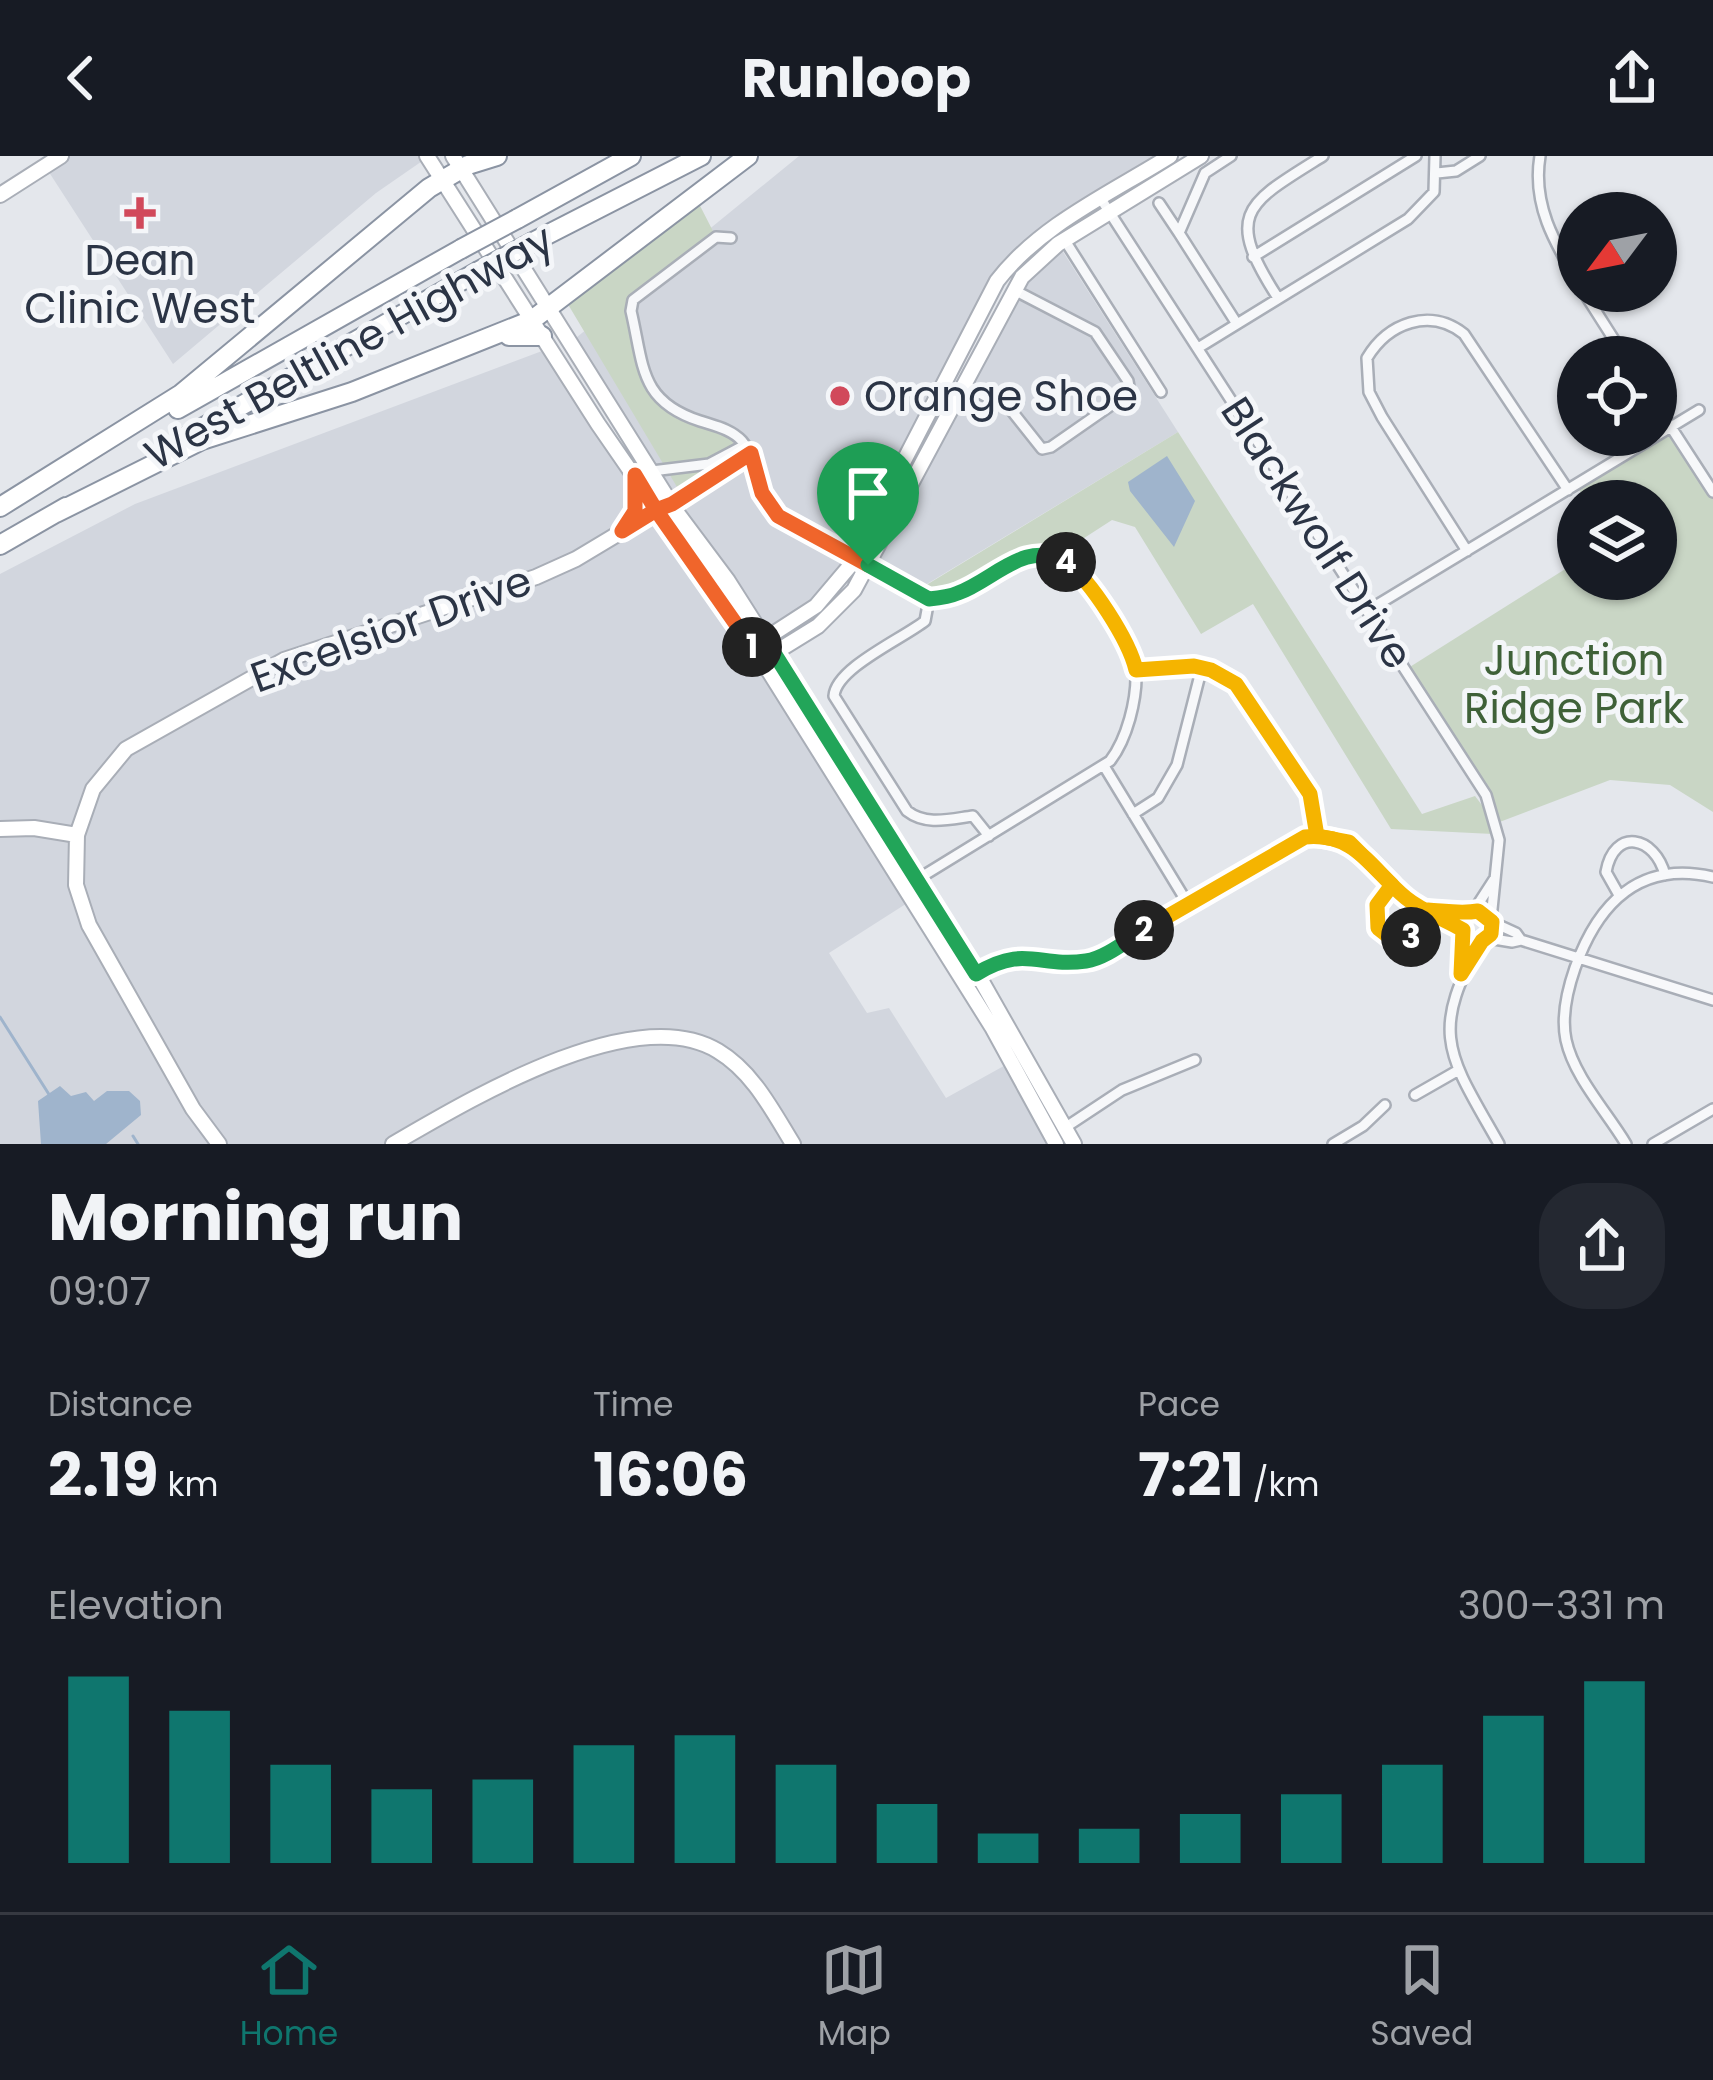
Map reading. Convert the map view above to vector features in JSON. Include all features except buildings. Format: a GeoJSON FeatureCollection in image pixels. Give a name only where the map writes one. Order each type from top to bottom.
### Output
{"type":"FeatureCollection","features":[{"type":"Feature","properties":{"kind":"highway"},"geometry":{"type":"LineString","coordinates":[[0,509],[181,394],[457,162],[497,156]]}},
{"type":"Feature","properties":{"kind":"highway","name":"West Beltline Highway"},"geometry":{"type":"LineString","coordinates":[[0,509],[631,156]]}},
{"type":"Feature","properties":{"kind":"highway","name":"West Beltline Highway"},"geometry":{"type":"LineString","coordinates":[[0,545],[476,272],[701,156]]}},
{"type":"Feature","properties":{"kind":"highway"},"geometry":{"type":"LineString","coordinates":[[56,513],[202,440],[352,392],[480,341],[524,334],[748,156]]}},
{"type":"Feature","properties":{"kind":"street"},"geometry":{"type":"LineString","coordinates":[[0,195],[61,156]]}},
{"type":"Feature","properties":{"kind":"street"},"geometry":{"type":"LineString","coordinates":[[427,156],[489,252],[652,471],[664,507]]}},
{"type":"Feature","properties":{"kind":"street"},"geometry":{"type":"LineString","coordinates":[[763,650],[830,616],[1013,289],[1060,234],[1101,199],[1170,156]]}},
{"type":"Feature","properties":{"kind":"street"},"geometry":{"type":"LineString","coordinates":[[861,561],[998,281],[1018,256],[1110,213],[1201,156]]}},
{"type":"Feature","properties":{"kind":"street"},"geometry":{"type":"LineString","coordinates":[[1179,233],[1205,173],[1231,156]]}},
{"type":"Feature","properties":{"kind":"street"},"geometry":{"type":"LineString","coordinates":[[1278,298],[1252,257],[1246,227],[1255,202],[1323,156]]}},
{"type":"Feature","properties":{"kind":"street"},"geometry":{"type":"LineString","coordinates":[[1252,257],[1416,156]]}},
{"type":"Feature","properties":{"kind":"street"},"geometry":{"type":"LineString","coordinates":[[1198,348],[1408,219],[1434,192],[1435,156]]}},
{"type":"Feature","properties":{"kind":"street"},"geometry":{"type":"LineString","coordinates":[[1437,173],[1456,171],[1480,156]]}},
{"type":"Feature","properties":{"kind":"street"},"geometry":{"type":"LineString","coordinates":[[1540,156],[1538,194],[1557,243]]}},
{"type":"Feature","properties":{"kind":"street"},"geometry":{"type":"LineString","coordinates":[[457,162],[506,239],[541,322],[635,475],[664,507],[763,650],[970,978],[1052,1138],[1074,1144]]}},
{"type":"Feature","properties":{"kind":"street","name":"Blackwolf Drive"},"geometry":{"type":"LineString","coordinates":[[1101,199],[1493,808],[1499,840],[1492,920]]}},
{"type":"Feature","properties":{"kind":"street"},"geometry":{"type":"LineString","coordinates":[[1159,203],[1237,323]]}},
{"type":"Feature","properties":{"kind":"street"},"geometry":{"type":"LineString","coordinates":[[1060,234],[1161,392]]}},
{"type":"Feature","properties":{"kind":"street"},"geometry":{"type":"LineString","coordinates":[[731,238],[716,237],[633,300],[646,381],[657,399],[682,416],[733,433],[748,449],[762,493],[778,516],[929,599],[962,592],[1019,558],[1060,557],[1084,580],[1130,652],[1136,670],[1122,742],[1104,766],[910,884]]}},
{"type":"Feature","properties":{"kind":"street"},"geometry":{"type":"LineString","coordinates":[[963,384],[1010,410],[1042,449],[1126,398],[1130,387],[1095,332],[1013,289]]}},
{"type":"Feature","properties":{"kind":"street"},"geometry":{"type":"LineString","coordinates":[[1468,550],[1369,392],[1367,358],[1377,341],[1396,328],[1424,320],[1441,320],[1464,334],[1561,480]]}},
{"type":"Feature","properties":{"kind":"street"},"geometry":{"type":"LineString","coordinates":[[1677,425],[1700,410]]}},
{"type":"Feature","properties":{"kind":"street"},"geometry":{"type":"LineString","coordinates":[[1677,436],[1713,492]]}},
{"type":"Feature","properties":{"kind":"street"},"geometry":{"type":"LineString","coordinates":[[652,471],[709,464],[748,449]]}},
{"type":"Feature","properties":{"kind":"street"},"geometry":{"type":"LineString","coordinates":[[664,507],[748,449]]}},
{"type":"Feature","properties":{"kind":"street"},"geometry":{"type":"LineString","coordinates":[[1585,480],[1625,456]]}},
{"type":"Feature","properties":{"kind":"street"},"geometry":{"type":"LineString","coordinates":[[622,531],[635,511],[635,475]]}},
{"type":"Feature","properties":{"kind":"street"},"geometry":{"type":"LineString","coordinates":[[1367,610],[1557,497]]}},
{"type":"Feature","properties":{"kind":"street","name":"Excelsior Drive"},"geometry":{"type":"LineString","coordinates":[[220,1144],[193,1109],[89,925],[76,885],[77,835],[93,789],[125,749],[284,660],[536,577],[664,507]]}},
{"type":"Feature","properties":{"kind":"street"},"geometry":{"type":"LineString","coordinates":[[929,599],[926,622],[849,671],[835,684],[834,696],[907,811],[932,821],[973,816],[989,836]]}},
{"type":"Feature","properties":{"kind":"street"},"geometry":{"type":"LineString","coordinates":[[1136,670],[1202,668],[1225,676],[1244,693],[1310,794],[1317,836]]}},
{"type":"Feature","properties":{"kind":"street"},"geometry":{"type":"LineString","coordinates":[[1133,814],[1158,798],[1171,779],[1202,668]]}},
{"type":"Feature","properties":{"kind":"street"},"geometry":{"type":"LineString","coordinates":[[1104,766],[1188,904]]}},
{"type":"Feature","properties":{"kind":"street"},"geometry":{"type":"LineString","coordinates":[[0,829],[34,828],[77,835]]}},
{"type":"Feature","properties":{"kind":"street"},"geometry":{"type":"LineString","coordinates":[[970,978],[1013,957],[1068,962],[1096,959],[1305,837],[1317,836],[1349,842],[1409,902],[1472,940],[1521,940],[1713,1000]]}},
{"type":"Feature","properties":{"kind":"street"},"geometry":{"type":"LineString","coordinates":[[1619,895],[1606,872],[1612,851],[1624,844],[1632,841],[1651,847],[1665,875]]}},
{"type":"Feature","properties":{"kind":"street"},"geometry":{"type":"LineString","coordinates":[[1626,1144],[1573,1062],[1566,1042],[1565,1003],[1579,958],[1597,918],[1636,884],[1665,875],[1713,877]]}},
{"type":"Feature","properties":{"kind":"street"},"geometry":{"type":"LineString","coordinates":[[1461,974],[1464,920],[1496,878]]}},
{"type":"Feature","properties":{"kind":"street"},"geometry":{"type":"LineString","coordinates":[[1392,885],[1375,911],[1384,935],[1400,941],[1409,938],[1420,930],[1430,911]]}},
{"type":"Feature","properties":{"kind":"street"},"geometry":{"type":"LineString","coordinates":[[1430,911],[1484,912],[1521,940]]}},
{"type":"Feature","properties":{"kind":"street"},"geometry":{"type":"LineString","coordinates":[[1492,920],[1461,974],[1448,1031],[1457,1071],[1499,1144]]}},
{"type":"Feature","properties":{"kind":"street"},"geometry":{"type":"LineString","coordinates":[[393,1144],[500,1084],[619,1040],[657,1034],[709,1045],[729,1058],[748,1076],[785,1141]]}},
{"type":"Feature","properties":{"kind":"street"},"geometry":{"type":"LineString","coordinates":[[1052,1138],[1122,1090],[1195,1060]]}},
{"type":"Feature","properties":{"kind":"street"},"geometry":{"type":"LineString","coordinates":[[1415,1095],[1457,1071]]}},
{"type":"Feature","properties":{"kind":"street"},"geometry":{"type":"LineString","coordinates":[[1333,1144],[1363,1126],[1384,1105]]}},
{"type":"Feature","properties":{"kind":"street"},"geometry":{"type":"LineString","coordinates":[[1653,1144],[1713,1109]]}},
{"type":"Feature","properties":{"kind":"shaded area"},"geometry":{"type":"Polygon","coordinates":[[[61,156],[428,157],[376,193],[173,364],[45,166],[61,156]]]}},
{"type":"Feature","properties":{"kind":"shaded area"},"geometry":{"type":"Polygon","coordinates":[[[799,156],[1170,156],[1018,256],[838,582],[765,639],[571,342],[799,156]]]}},
{"type":"Feature","properties":{"kind":"shaded area"},"geometry":{"type":"Polygon","coordinates":[[[1058,244],[1178,432],[917,590],[868,565],[1013,289],[1058,244]]]}},
{"type":"Feature","properties":{"kind":"shaded area"},"geometry":{"type":"Polygon","coordinates":[[[550,348],[912,900],[829,953],[867,1013],[889,1008],[946,1098],[1011,1062],[1055,1144],[0,1144],[0,574],[135,504],[550,348]]]}},
{"type":"Feature","properties":{"kind":"green space"},"geometry":{"type":"Polygon","coordinates":[[[695,196],[716,237],[634,300],[631,311],[657,399],[733,433],[738,461],[683,497],[566,301],[695,196]]]}},
{"type":"Feature","properties":{"kind":"green space"},"geometry":{"type":"Polygon","coordinates":[[[1178,432],[1422,814],[1475,796],[1488,813],[1493,834],[1391,829],[1253,604],[1201,634],[1135,527],[1112,520],[1061,553],[1022,551],[963,585],[938,591],[923,587],[1178,432]]]}},
{"type":"Feature","properties":{"kind":"green space","name":"Junction Ridge Park"},"geometry":{"type":"Polygon","coordinates":[[[1677,436],[1713,492],[1713,812],[1670,785],[1610,780],[1497,823],[1493,808],[1405,670],[1557,574],[1557,600],[1677,600],[1677,480],[1584,480],[1625,456],[1677,456],[1677,436]]]}},
{"type":"Feature","properties":{"kind":"water"},"geometry":{"type":"Polygon","coordinates":[[[1167,456],[1195,501],[1174,547],[1128,482],[1167,456]]]}},
{"type":"Feature","properties":{"kind":"water"},"geometry":{"type":"Polygon","coordinates":[[[60,1086],[71,1096],[86,1092],[94,1101],[107,1091],[129,1091],[140,1101],[141,1115],[106,1144],[41,1144],[38,1101],[60,1086]]]}},
{"type":"Feature","properties":{"kind":"waterway"},"geometry":{"type":"LineString","coordinates":[[0,1017],[50,1096]]}},
{"type":"Feature","properties":{"kind":"waterway"},"geometry":{"type":"LineString","coordinates":[[133,1136],[138,1144]]}},
{"type":"Feature","properties":{"kind":"place","name":"Dean Clinic West"},"geometry":{"type":"Point","coordinates":[140,213]}},
{"type":"Feature","properties":{"kind":"place","name":"Orange Shoe"},"geometry":{"type":"Point","coordinates":[840,396]}},
{"type":"Feature","properties":{"kind":"route"},"geometry":{"type":"LineString","coordinates":[[868,565],[778,516],[762,493],[751,453],[656,510],[635,475],[635,511],[622,531],[656,510],[761,661],[774,653],[976,974],[1013,957],[1068,962],[1096,959],[1305,837],[1317,836],[1321,835],[1349,842],[1409,902],[1431,911],[1463,930],[1461,974],[1491,934],[1492,922],[1484,912],[1462,914],[1441,910],[1431,911],[1428,910],[1420,930],[1409,938],[1400,941],[1384,935],[1375,911],[1377,905],[1392,885],[1349,842],[1317,836],[1310,794],[1244,693],[1225,676],[1202,668],[1136,670],[1130,652],[1084,580],[1060,557],[1019,558],[962,592],[929,599],[868,565]]}}]}
